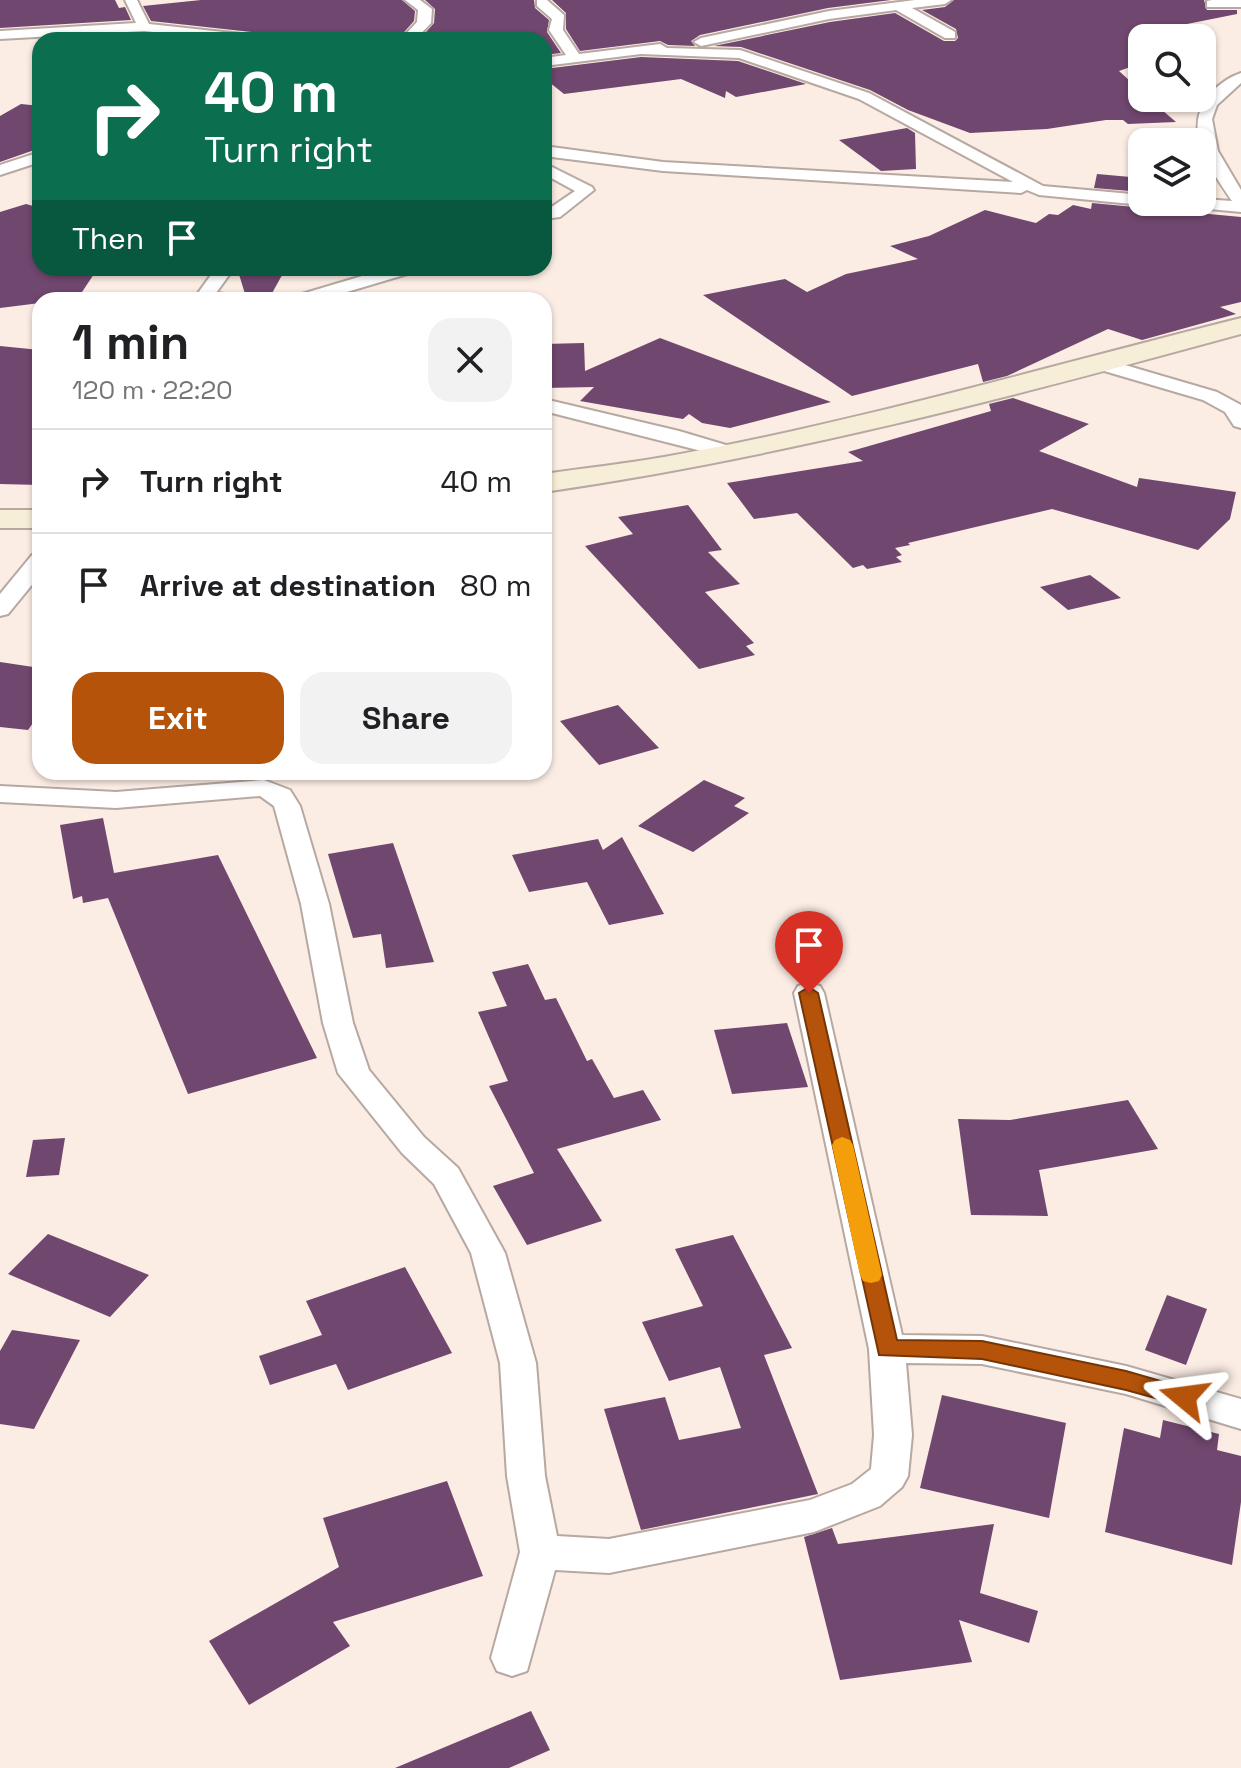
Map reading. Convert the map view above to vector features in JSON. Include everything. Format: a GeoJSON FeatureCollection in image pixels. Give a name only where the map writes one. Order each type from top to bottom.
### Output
{"type":"FeatureCollection","features":[{"type":"Feature","properties":{"kind":"main road"},"geometry":{"type":"LineString","coordinates":[[552,482],[663,466],[729,452],[1101,364],[1241,326]]}},
{"type":"Feature","properties":{"kind":"main road"},"geometry":{"type":"LineString","coordinates":[[0,519],[32,519]]}},
{"type":"Feature","properties":{"kind":"street"},"geometry":{"type":"LineString","coordinates":[[131,0],[144,27]]}},
{"type":"Feature","properties":{"kind":"street"},"geometry":{"type":"LineString","coordinates":[[411,0],[425,9],[424,23],[415,32]]}},
{"type":"Feature","properties":{"kind":"street"},"geometry":{"type":"LineString","coordinates":[[552,61],[716,40],[829,15],[945,0]]}},
{"type":"Feature","properties":{"kind":"street"},"geometry":{"type":"LineString","coordinates":[[542,3],[559,18],[556,30],[575,58]]}},
{"type":"Feature","properties":{"kind":"street"},"geometry":{"type":"LineString","coordinates":[[1212,4],[1241,3]]}},
{"type":"Feature","properties":{"kind":"street"},"geometry":{"type":"LineString","coordinates":[[898,6],[950,35]]}},
{"type":"Feature","properties":{"kind":"street"},"geometry":{"type":"LineString","coordinates":[[54,32],[144,27],[189,32]]}},
{"type":"Feature","properties":{"kind":"street"},"geometry":{"type":"LineString","coordinates":[[0,35],[32,33]]}},
{"type":"Feature","properties":{"kind":"street"},"geometry":{"type":"LineString","coordinates":[[644,51],[740,54],[864,96],[1039,190]]}},
{"type":"Feature","properties":{"kind":"street"},"geometry":{"type":"LineString","coordinates":[[1241,77],[1209,100],[1202,122],[1207,148],[1241,205]]}},
{"type":"Feature","properties":{"kind":"street"},"geometry":{"type":"LineString","coordinates":[[552,152],[666,168],[967,182],[1128,199]]}},
{"type":"Feature","properties":{"kind":"street"},"geometry":{"type":"LineString","coordinates":[[0,170],[32,160]]}},
{"type":"Feature","properties":{"kind":"street"},"geometry":{"type":"LineString","coordinates":[[552,172],[586,190],[552,213]]}},
{"type":"Feature","properties":{"kind":"street"},"geometry":{"type":"LineString","coordinates":[[1216,204],[1241,205]]}},
{"type":"Feature","properties":{"kind":"street"},"geometry":{"type":"LineString","coordinates":[[328,292],[381,276]]}},
{"type":"Feature","properties":{"kind":"street"},"geometry":{"type":"LineString","coordinates":[[1101,364],[1210,396],[1238,413]]}},
{"type":"Feature","properties":{"kind":"street"},"geometry":{"type":"LineString","coordinates":[[552,407],[729,452]]}},
{"type":"Feature","properties":{"kind":"street"},"geometry":{"type":"LineString","coordinates":[[0,609],[32,570]]}},
{"type":"Feature","properties":{"kind":"street"},"geometry":{"type":"LineString","coordinates":[[0,794],[116,800],[264,788],[281,796],[287,806],[315,904],[338,1023],[354,1073],[413,1145],[446,1176],[488,1253],[518,1363],[526,1476],[540,1552],[512,1658]]}},
{"type":"Feature","properties":{"kind":"street"},"geometry":{"type":"LineString","coordinates":[[540,1552],[609,1556],[814,1516],[866,1495],[889,1476],[893,1435],[887,1349],[809,993]]}},
{"type":"Feature","properties":{"kind":"street"},"geometry":{"type":"LineString","coordinates":[[887,1349],[982,1350],[1126,1380],[1241,1414]]}},
{"type":"Feature","properties":{"kind":"building"},"geometry":{"type":"Polygon","coordinates":[[[0,0],[115,0],[119,8],[125,7],[131,20],[0,28],[0,0]]]}},
{"type":"Feature","properties":{"kind":"building"},"geometry":{"type":"Polygon","coordinates":[[[201,0],[402,0],[415,11],[414,21],[404,32],[252,32],[151,21],[143,6],[201,0]]]}},
{"type":"Feature","properties":{"kind":"building"},"geometry":{"type":"Polygon","coordinates":[[[425,0],[534,0],[535,8],[549,20],[547,32],[426,32],[434,23],[435,9],[425,0]]]}},
{"type":"Feature","properties":{"kind":"building"},"geometry":{"type":"Polygon","coordinates":[[[552,0],[891,0],[828,8],[700,35],[691,41],[695,46],[668,45],[660,41],[580,51],[566,29],[566,13],[552,0]]]}},
{"type":"Feature","properties":{"kind":"building"},"geometry":{"type":"Polygon","coordinates":[[[954,0],[1204,0],[1207,10],[1237,10],[1237,14],[1187,24],[1128,24],[1128,68],[1119,71],[1128,79],[1128,112],[1164,112],[1176,122],[1128,124],[1123,120],[1106,120],[1047,129],[970,133],[908,110],[870,90],[741,47],[714,46],[830,22],[895,13],[944,41],[955,41],[958,38],[956,29],[922,10],[945,7],[954,0]]]}},
{"type":"Feature","properties":{"kind":"building"},"geometry":{"type":"Polygon","coordinates":[[[552,40],[561,53],[552,54],[552,40]]]}},
{"type":"Feature","properties":{"kind":"building"},"geometry":{"type":"Polygon","coordinates":[[[641,57],[738,61],[806,84],[736,97],[726,91],[725,98],[681,79],[564,94],[552,84],[552,68],[641,57]]]}},
{"type":"Feature","properties":{"kind":"building"},"geometry":{"type":"Polygon","coordinates":[[[21,104],[32,105],[32,151],[0,162],[0,116],[21,104]]]}},
{"type":"Feature","properties":{"kind":"building"},"geometry":{"type":"Polygon","coordinates":[[[907,128],[915,133],[916,169],[881,171],[839,140],[907,128]]]}},
{"type":"Feature","properties":{"kind":"building"},"geometry":{"type":"Polygon","coordinates":[[[1097,174],[1128,177],[1128,191],[1094,188],[1097,174]]]}},
{"type":"Feature","properties":{"kind":"building"},"geometry":{"type":"Polygon","coordinates":[[[1092,203],[1128,206],[1128,216],[1241,217],[1241,302],[1220,307],[1236,314],[1142,340],[1108,329],[1007,376],[983,382],[978,364],[852,396],[703,295],[785,279],[807,292],[846,274],[918,259],[890,246],[929,236],[985,210],[1036,223],[1049,214],[1058,215],[1073,205],[1091,209],[1092,203]]]}},
{"type":"Feature","properties":{"kind":"building"},"geometry":{"type":"Polygon","coordinates":[[[26,204],[32,206],[32,276],[93,276],[82,292],[32,292],[32,304],[0,308],[0,212],[26,204]]]}},
{"type":"Feature","properties":{"kind":"building"},"geometry":{"type":"Polygon","coordinates":[[[239,276],[282,276],[273,292],[244,292],[239,276]]]}},
{"type":"Feature","properties":{"kind":"building"},"geometry":{"type":"Polygon","coordinates":[[[660,338],[831,402],[730,428],[702,423],[689,414],[683,419],[580,401],[594,387],[552,388],[552,344],[584,343],[585,371],[660,338]]]}},
{"type":"Feature","properties":{"kind":"building"},"geometry":{"type":"Polygon","coordinates":[[[0,346],[32,349],[32,485],[0,484],[0,346]]]}},
{"type":"Feature","properties":{"kind":"building"},"geometry":{"type":"Polygon","coordinates":[[[1013,398],[1089,424],[1039,451],[1137,487],[1139,478],[1236,492],[1230,519],[1198,550],[1052,509],[908,543],[910,545],[895,548],[902,555],[896,557],[902,562],[867,569],[863,565],[853,568],[797,513],[754,519],[727,483],[863,461],[848,452],[991,411],[989,404],[1013,398]]]}},
{"type":"Feature","properties":{"kind":"building"},"geometry":{"type":"Polygon","coordinates":[[[688,505],[722,550],[708,552],[740,584],[705,592],[754,643],[746,646],[755,655],[699,669],[585,546],[633,534],[618,517],[688,505]]]}},
{"type":"Feature","properties":{"kind":"building"},"geometry":{"type":"Polygon","coordinates":[[[1090,575],[1121,598],[1068,610],[1040,587],[1090,575]]]}},
{"type":"Feature","properties":{"kind":"building"},"geometry":{"type":"Polygon","coordinates":[[[0,662],[32,667],[32,724],[28,730],[0,727],[0,662]]]}},
{"type":"Feature","properties":{"kind":"building"},"geometry":{"type":"Polygon","coordinates":[[[618,705],[659,748],[599,765],[560,721],[618,705]]]}},
{"type":"Feature","properties":{"kind":"building"},"geometry":{"type":"Polygon","coordinates":[[[704,780],[745,798],[734,806],[749,813],[693,852],[638,826],[704,780]]]}},
{"type":"Feature","properties":{"kind":"building"},"geometry":{"type":"Polygon","coordinates":[[[103,818],[114,873],[218,855],[317,1058],[188,1094],[108,898],[83,903],[82,896],[73,899],[60,825],[103,818]]]}},
{"type":"Feature","properties":{"kind":"building"},"geometry":{"type":"Polygon","coordinates":[[[622,837],[664,914],[609,925],[587,882],[529,892],[512,855],[598,839],[603,850],[622,837]]]}},
{"type":"Feature","properties":{"kind":"building"},"geometry":{"type":"Polygon","coordinates":[[[393,843],[434,962],[386,968],[381,934],[353,938],[328,854],[393,843]]]}},
{"type":"Feature","properties":{"kind":"building"},"geometry":{"type":"Polygon","coordinates":[[[528,964],[545,1000],[556,998],[587,1061],[592,1059],[614,1098],[643,1090],[661,1120],[557,1149],[602,1221],[527,1245],[493,1186],[534,1173],[489,1086],[508,1081],[478,1012],[507,1006],[492,972],[528,964]]]}},
{"type":"Feature","properties":{"kind":"building"},"geometry":{"type":"Polygon","coordinates":[[[787,1023],[808,1087],[732,1094],[714,1030],[787,1023]]]}},
{"type":"Feature","properties":{"kind":"building"},"geometry":{"type":"Polygon","coordinates":[[[1128,1100],[1158,1149],[1039,1170],[1048,1216],[971,1215],[958,1119],[1010,1120],[1128,1100]]]}},
{"type":"Feature","properties":{"kind":"building"},"geometry":{"type":"Polygon","coordinates":[[[65,1138],[59,1175],[26,1177],[33,1140],[65,1138]]]}},
{"type":"Feature","properties":{"kind":"building"},"geometry":{"type":"Polygon","coordinates":[[[48,1234],[149,1275],[110,1317],[8,1274],[48,1234]]]}},
{"type":"Feature","properties":{"kind":"building"},"geometry":{"type":"Polygon","coordinates":[[[733,1235],[792,1348],[764,1355],[818,1494],[641,1530],[604,1409],[665,1397],[679,1440],[741,1428],[720,1367],[669,1381],[642,1322],[703,1306],[675,1249],[733,1235]]]}},
{"type":"Feature","properties":{"kind":"building"},"geometry":{"type":"Polygon","coordinates":[[[405,1267],[452,1353],[348,1390],[336,1364],[270,1385],[259,1356],[322,1335],[306,1301],[405,1267]]]}},
{"type":"Feature","properties":{"kind":"building"},"geometry":{"type":"Polygon","coordinates":[[[1167,1295],[1207,1309],[1186,1365],[1145,1350],[1167,1295]]]}},
{"type":"Feature","properties":{"kind":"building"},"geometry":{"type":"Polygon","coordinates":[[[12,1330],[80,1340],[34,1429],[0,1424],[0,1351],[12,1330]]]}},
{"type":"Feature","properties":{"kind":"building"},"geometry":{"type":"Polygon","coordinates":[[[942,1395],[1066,1423],[1049,1518],[920,1488],[942,1395]]]}},
{"type":"Feature","properties":{"kind":"building"},"geometry":{"type":"Polygon","coordinates":[[[1163,1420],[1219,1434],[1217,1450],[1241,1456],[1241,1502],[1232,1565],[1105,1532],[1124,1428],[1160,1438],[1163,1420]]]}},
{"type":"Feature","properties":{"kind":"building"},"geometry":{"type":"Polygon","coordinates":[[[447,1481],[483,1576],[333,1622],[350,1646],[249,1705],[209,1641],[339,1567],[323,1518],[447,1481]]]}},
{"type":"Feature","properties":{"kind":"building"},"geometry":{"type":"Polygon","coordinates":[[[994,1524],[980,1593],[1038,1611],[1029,1643],[959,1620],[972,1662],[840,1680],[804,1537],[832,1528],[838,1544],[994,1524]]]}},
{"type":"Feature","properties":{"kind":"building"},"geometry":{"type":"Polygon","coordinates":[[[531,1711],[550,1750],[509,1768],[395,1768],[531,1711]]]}},
{"type":"Feature","properties":{"kind":"slow traffic"},"geometry":{"type":"LineString","coordinates":[[842,1145],[871,1275]]}},
{"type":"Feature","properties":{"kind":"route"},"geometry":{"type":"LineString","coordinates":[[809,993],[887,1349],[982,1350],[1126,1380],[1184,1397]]}}]}
